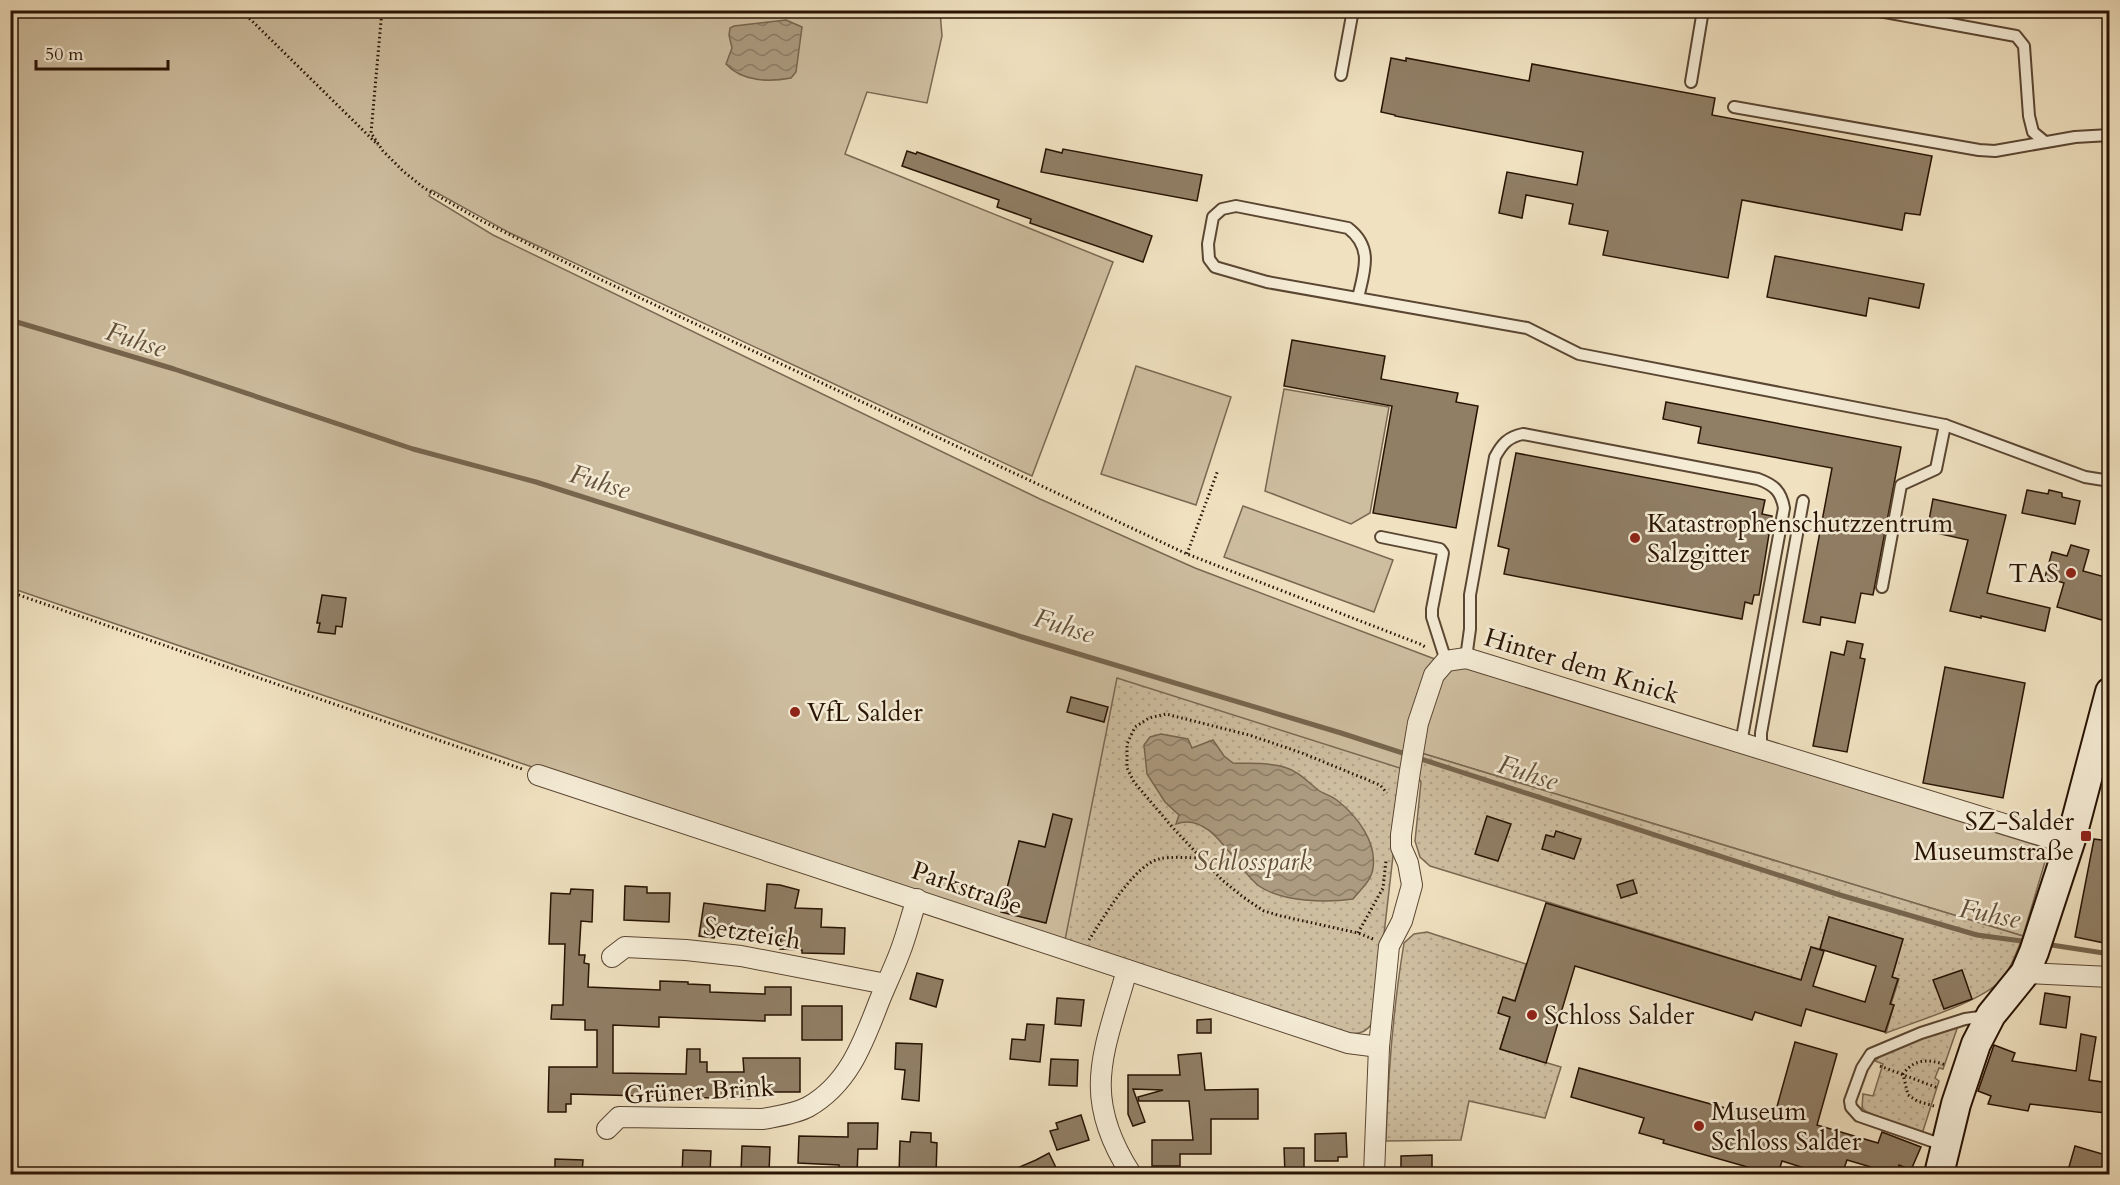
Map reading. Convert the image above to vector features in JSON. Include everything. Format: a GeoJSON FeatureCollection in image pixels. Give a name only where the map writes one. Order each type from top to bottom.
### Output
{"type":"FeatureCollection","features":[{"type":"Feature","properties":{"kind":"main road"},"geometry":{"type":"LineString","coordinates":[[1940,1174],[1966,1071],[1991,1015],[2033,953],[2069,844],[2109,692]]}},
{"type":"Feature","properties":{"kind":"street","name":"Hinter dem Knick"},"geometry":{"type":"LineString","coordinates":[[1374,1174],[1379,1047],[1389,946],[1402,921],[1412,885],[1408,863],[1401,847],[1401,835],[1413,746],[1434,675],[1446,660],[1466,658],[2069,844]]}},
{"type":"Feature","properties":{"kind":"street","name":"Parkstraße"},"geometry":{"type":"LineString","coordinates":[[538,775],[1348,1043],[1379,1047]]}},
{"type":"Feature","properties":{"kind":"street","name":"Grüner Brink"},"geometry":{"type":"LineString","coordinates":[[607,1129],[619,1117],[763,1119],[807,1107],[840,1081],[853,1064],[864,1043],[901,951],[917,899]]}},
{"type":"Feature","properties":{"kind":"street","name":"Setzteich"},"geometry":{"type":"LineString","coordinates":[[612,957],[625,947],[686,950],[741,956],[886,984]]}},
{"type":"Feature","properties":{"kind":"street"},"geometry":{"type":"LineString","coordinates":[[2033,953],[2109,977]]}},
{"type":"Feature","properties":{"kind":"street"},"geometry":{"type":"LineString","coordinates":[[1126,970],[1110,1028],[1100,1073],[1100,1085],[1109,1134],[1131,1174]]}},
{"type":"Feature","properties":{"kind":"lane"},"geometry":{"type":"LineString","coordinates":[[1341,75],[1353,10]]}},
{"type":"Feature","properties":{"kind":"lane"},"geometry":{"type":"LineString","coordinates":[[1691,82],[1703,10]]}},
{"type":"Feature","properties":{"kind":"lane"},"geometry":{"type":"LineString","coordinates":[[1874,10],[2016,36],[2024,46],[2032,132],[2045,142]]}},
{"type":"Feature","properties":{"kind":"lane"},"geometry":{"type":"LineString","coordinates":[[1734,107],[1979,150],[1995,151],[2075,137],[2109,135]]}},
{"type":"Feature","properties":{"kind":"lane"},"geometry":{"type":"LineString","coordinates":[[1358,298],[1365,261],[1365,246],[1358,235],[1348,228],[1236,206],[1222,209],[1213,217],[1208,244],[1209,259],[1215,267],[1267,282],[1527,328],[1579,354],[1945,425],[2085,477],[2109,481]]}},
{"type":"Feature","properties":{"kind":"lane"},"geometry":{"type":"LineString","coordinates":[[1882,587],[1901,485],[1936,469],[1945,425]]}},
{"type":"Feature","properties":{"kind":"lane"},"geometry":{"type":"LineString","coordinates":[[1466,658],[1470,629],[1470,595],[1495,457],[1503,444],[1512,436],[1523,434],[1758,479],[1778,490],[1784,508],[1741,743]]}},
{"type":"Feature","properties":{"kind":"lane"},"geometry":{"type":"LineString","coordinates":[[1761,750],[1761,734],[1803,501]]}},
{"type":"Feature","properties":{"kind":"lane"},"geometry":{"type":"LineString","coordinates":[[1381,537],[1440,549],[1443,553],[1432,617],[1446,660]]}},
{"type":"Feature","properties":{"kind":"lane"},"geometry":{"type":"LineString","coordinates":[[1946,1146],[1859,1116],[1850,1101],[1862,1068],[1871,1054],[1921,1033],[1965,1019],[1991,1015]]}},
{"type":"Feature","properties":{"kind":"path"},"geometry":{"type":"LineString","coordinates":[[10,16],[29,10]]}},
{"type":"Feature","properties":{"kind":"path"},"geometry":{"type":"LineString","coordinates":[[246,10],[249,18],[403,171],[424,188],[490,225],[591,275],[1187,554],[1420,644],[1446,660]]}},
{"type":"Feature","properties":{"kind":"path"},"geometry":{"type":"LineString","coordinates":[[382,10],[371,133],[383,150]]}},
{"type":"Feature","properties":{"kind":"path"},"geometry":{"type":"LineString","coordinates":[[1187,554],[1218,470]]}},
{"type":"Feature","properties":{"kind":"path"},"geometry":{"type":"LineString","coordinates":[[10,592],[538,775]]}},
{"type":"Feature","properties":{"kind":"path"},"geometry":{"type":"LineString","coordinates":[[1389,794],[1380,785],[1302,753],[1249,735],[1166,714],[1149,718],[1135,727],[1127,744],[1126,768],[1134,782],[1222,879],[1264,911],[1358,933],[1389,946]]}},
{"type":"Feature","properties":{"kind":"path"},"geometry":{"type":"LineString","coordinates":[[1358,933],[1383,888],[1387,856]]}},
{"type":"Feature","properties":{"kind":"path"},"geometry":{"type":"LineString","coordinates":[[1080,955],[1111,906],[1128,883],[1143,868],[1159,859],[1202,858]]}},
{"type":"Feature","properties":{"kind":"path"},"geometry":{"type":"LineString","coordinates":[[1871,1054],[1873,1064],[1940,1089]]}},
{"type":"Feature","properties":{"kind":"path"},"geometry":{"type":"LineString","coordinates":[[1903,1074],[1918,1061],[1932,1060],[1948,1066]]}},
{"type":"Feature","properties":{"kind":"path"},"geometry":{"type":"LineString","coordinates":[[1903,1074],[1908,1095],[1917,1101],[1934,1106]]}},
{"type":"Feature","properties":{"kind":"green space"},"geometry":{"type":"Polygon","coordinates":[[[10,11],[940,11],[942,36],[927,103],[867,92],[845,154],[1113,262],[1032,476],[510,233],[432,190],[429,196],[493,235],[1040,499],[1195,568],[1440,661],[1403,769],[1065,940],[538,769],[11,588],[10,11]]]}},
{"type":"Feature","properties":{"kind":"green space"},"geometry":{"type":"Polygon","coordinates":[[[1136,366],[1231,397],[1196,505],[1101,474],[1136,366]]]}},
{"type":"Feature","properties":{"kind":"green space"},"geometry":{"type":"Polygon","coordinates":[[[1284,389],[1389,407],[1370,513],[1351,524],[1265,491],[1284,389]]]}},
{"type":"Feature","properties":{"kind":"green space"},"geometry":{"type":"Polygon","coordinates":[[[1243,506],[1393,560],[1374,612],[1224,557],[1243,506]]]}},
{"type":"Feature","properties":{"kind":"green space"},"geometry":{"type":"Polygon","coordinates":[[[1457,664],[2039,846],[2047,855],[2023,936],[1418,752],[1444,673],[1457,664]]]}},
{"type":"Feature","properties":{"kind":"green space","name":"Schlosspark"},"geometry":{"type":"Polygon","coordinates":[[[1117,678],[1403,769],[1374,1021],[1366,1030],[1360,1033],[1348,1033],[1065,940],[1117,678]]]}},
{"type":"Feature","properties":{"kind":"green space"},"geometry":{"type":"Polygon","coordinates":[[[1418,752],[2023,936],[2007,971],[1991,989],[1963,1004],[1886,1033],[1894,1005],[1891,1004],[1899,979],[1892,977],[1903,939],[1829,917],[1820,949],[1811,947],[1801,980],[1430,866],[1420,857],[1415,841],[1421,782],[1416,774],[1418,752]]]}},
{"type":"Feature","properties":{"kind":"green space"},"geometry":{"type":"Polygon","coordinates":[[[1427,932],[1526,964],[1515,1001],[1503,998],[1510,1017],[1500,1049],[1561,1067],[1545,1118],[1469,1101],[1461,1140],[1386,1141],[1392,1042],[1404,943],[1414,934],[1427,932]]]}},
{"type":"Feature","properties":{"kind":"green space"},"geometry":{"type":"Polygon","coordinates":[[[1959,1023],[1943,1069],[1939,1068],[1935,1078],[1939,1081],[1922,1134],[1862,1108],[1863,1094],[1873,1096],[1883,1064],[1875,1061],[1880,1056],[1959,1023]]]}},
{"type":"Feature","properties":{"kind":"water"},"geometry":{"type":"Polygon","coordinates":[[[786,20],[802,27],[796,72],[791,78],[757,79],[740,74],[726,64],[732,48],[730,28],[786,20]]]}},
{"type":"Feature","properties":{"kind":"water"},"geometry":{"type":"Polygon","coordinates":[[[1161,734],[1188,739],[1192,748],[1213,740],[1224,756],[1233,763],[1278,765],[1294,771],[1318,790],[1336,799],[1358,822],[1369,839],[1373,868],[1365,885],[1353,899],[1331,901],[1292,898],[1259,886],[1212,833],[1201,825],[1189,822],[1176,824],[1179,815],[1165,802],[1147,774],[1144,745],[1150,737],[1161,734]]]}},
{"type":"Feature","properties":{"kind":"building"},"geometry":{"type":"Polygon","coordinates":[[[1391,58],[1406,61],[1406,58],[1529,81],[1532,64],[1715,98],[1712,115],[1932,156],[1920,215],[1905,213],[1902,230],[1742,200],[1728,278],[1603,255],[1608,231],[1569,224],[1573,204],[1526,195],[1522,218],[1499,213],[1507,172],[1577,185],[1583,152],[1381,112],[1391,58]]]}},
{"type":"Feature","properties":{"kind":"building"},"geometry":{"type":"Polygon","coordinates":[[[1046,149],[1062,153],[1063,149],[1202,175],[1197,201],[1041,172],[1046,149]]]}},
{"type":"Feature","properties":{"kind":"building"},"geometry":{"type":"Polygon","coordinates":[[[907,151],[916,154],[917,152],[1152,236],[1143,262],[1030,223],[1031,219],[997,207],[999,200],[902,166],[907,151]]]}},
{"type":"Feature","properties":{"kind":"building"},"geometry":{"type":"Polygon","coordinates":[[[1775,256],[1924,284],[1919,308],[1869,298],[1866,316],[1767,297],[1775,256]]]}},
{"type":"Feature","properties":{"kind":"building"},"geometry":{"type":"Polygon","coordinates":[[[1292,340],[1385,356],[1381,379],[1458,393],[1456,402],[1478,406],[1456,528],[1373,513],[1392,406],[1284,386],[1292,340]]]}},
{"type":"Feature","properties":{"kind":"building"},"geometry":{"type":"Polygon","coordinates":[[[1666,402],[1901,447],[1873,595],[1861,593],[1855,623],[1821,617],[1820,625],[1803,622],[1832,468],[1698,443],[1701,427],[1663,419],[1666,402]]]}},
{"type":"Feature","properties":{"kind":"building","name":"Katastrophenschutzzentrum Salzgitter"},"geometry":{"type":"Polygon","coordinates":[[[1516,453],[1765,500],[1762,514],[1772,516],[1759,595],[1754,595],[1752,604],[1745,602],[1742,619],[1504,574],[1509,549],[1498,546],[1516,453]]]}},
{"type":"Feature","properties":{"kind":"building"},"geometry":{"type":"Polygon","coordinates":[[[2027,490],[2048,494],[2049,490],[2062,493],[2062,497],[2080,501],[2075,524],[2022,513],[2027,490]]]}},
{"type":"Feature","properties":{"kind":"building"},"geometry":{"type":"Polygon","coordinates":[[[1933,499],[2006,515],[1987,593],[2050,608],[2045,631],[1950,611],[1968,540],[1927,531],[1933,499]]]}},
{"type":"Feature","properties":{"kind":"building"},"geometry":{"type":"Polygon","coordinates":[[[2071,545],[2089,550],[2083,571],[2109,578],[2109,592],[2102,620],[2057,607],[2064,583],[2045,577],[2052,552],[2067,556],[2071,545]]]}},
{"type":"Feature","properties":{"kind":"building"},"geometry":{"type":"Polygon","coordinates":[[[322,595],[346,598],[342,627],[336,626],[335,634],[318,632],[320,623],[317,623],[322,595]]]}},
{"type":"Feature","properties":{"kind":"building"},"geometry":{"type":"Polygon","coordinates":[[[1847,641],[1863,644],[1860,658],[1865,659],[1847,752],[1813,746],[1831,652],[1844,655],[1847,641]]]}},
{"type":"Feature","properties":{"kind":"building"},"geometry":{"type":"Polygon","coordinates":[[[1945,667],[2025,683],[2003,798],[1923,783],[1945,667]]]}},
{"type":"Feature","properties":{"kind":"building"},"geometry":{"type":"Polygon","coordinates":[[[1071,697],[1108,707],[1104,722],[1067,712],[1071,697]]]}},
{"type":"Feature","properties":{"kind":"building"},"geometry":{"type":"Polygon","coordinates":[[[1053,814],[1072,819],[1046,923],[1001,912],[1019,841],[1045,847],[1053,814]]]}},
{"type":"Feature","properties":{"kind":"building"},"geometry":{"type":"Polygon","coordinates":[[[1487,816],[1511,824],[1498,861],[1475,854],[1487,816]]]}},
{"type":"Feature","properties":{"kind":"building"},"geometry":{"type":"Polygon","coordinates":[[[1556,831],[1581,839],[1574,859],[1542,849],[1546,835],[1554,837],[1556,831]]]}},
{"type":"Feature","properties":{"kind":"building"},"geometry":{"type":"Polygon","coordinates":[[[2094,839],[2109,841],[2109,944],[2075,937],[2094,839]]]}},
{"type":"Feature","properties":{"kind":"building"},"geometry":{"type":"Polygon","coordinates":[[[1633,880],[1637,893],[1621,898],[1617,885],[1633,880]]]}},
{"type":"Feature","properties":{"kind":"building"},"geometry":{"type":"Polygon","coordinates":[[[767,884],[799,890],[795,908],[822,909],[821,927],[845,928],[844,954],[802,953],[802,950],[780,949],[781,936],[745,935],[745,939],[715,935],[714,938],[699,936],[704,903],[765,911],[767,884]]]}},
{"type":"Feature","properties":{"kind":"building"},"geometry":{"type":"Polygon","coordinates":[[[625,886],[647,887],[647,893],[670,893],[669,922],[624,920],[625,886]]]}},
{"type":"Feature","properties":{"kind":"building"},"geometry":{"type":"Polygon","coordinates":[[[571,889],[593,890],[592,922],[581,921],[579,955],[585,955],[584,963],[589,964],[588,987],[660,990],[660,981],[688,982],[688,984],[710,985],[710,992],[765,994],[765,987],[791,987],[791,1015],[765,1015],[765,1021],[659,1017],[659,1027],[613,1025],[613,1073],[686,1074],[687,1049],[700,1049],[700,1062],[707,1062],[707,1072],[744,1072],[743,1058],[800,1058],[800,1092],[750,1092],[750,1099],[571,1094],[571,1104],[566,1104],[566,1112],[548,1112],[549,1067],[597,1067],[597,1030],[585,1030],[585,1020],[551,1019],[552,1005],[563,1005],[565,944],[549,944],[551,893],[570,894],[571,889]]]}},
{"type":"Feature","properties":{"kind":"building"},"geometry":{"type":"Polygon","coordinates":[[[1546,903],[1801,980],[1811,947],[1824,951],[1813,986],[1865,1002],[1876,966],[1820,949],[1829,917],[1903,939],[1892,977],[1898,979],[1890,1004],[1894,1005],[1885,1032],[1806,1009],[1801,1026],[1755,1012],[1752,1020],[1575,966],[1546,1063],[1500,1049],[1510,1017],[1498,1013],[1503,997],[1515,1001],[1546,903]]]}},
{"type":"Feature","properties":{"kind":"building"},"geometry":{"type":"Polygon","coordinates":[[[1962,970],[1972,999],[1944,1009],[1933,980],[1962,970]]]}},
{"type":"Feature","properties":{"kind":"building"},"geometry":{"type":"Polygon","coordinates":[[[917,973],[943,980],[936,1007],[910,999],[917,973]]]}},
{"type":"Feature","properties":{"kind":"building"},"geometry":{"type":"Polygon","coordinates":[[[2045,993],[2070,997],[2066,1028],[2040,1024],[2045,993]]]}},
{"type":"Feature","properties":{"kind":"building"},"geometry":{"type":"Polygon","coordinates":[[[1057,998],[1084,1000],[1081,1026],[1055,1024],[1057,998]]]}},
{"type":"Feature","properties":{"kind":"building"},"geometry":{"type":"Polygon","coordinates":[[[802,1006],[842,1006],[842,1040],[802,1040],[802,1006]]]}},
{"type":"Feature","properties":{"kind":"building"},"geometry":{"type":"Polygon","coordinates":[[[1211,1019],[1211,1033],[1197,1033],[1197,1020],[1211,1019]]]}},
{"type":"Feature","properties":{"kind":"building"},"geometry":{"type":"Polygon","coordinates":[[[1027,1024],[1044,1025],[1040,1062],[1010,1059],[1012,1039],[1025,1040],[1027,1024]]]}},
{"type":"Feature","properties":{"kind":"building"},"geometry":{"type":"Polygon","coordinates":[[[2081,1034],[2096,1037],[2089,1080],[2109,1083],[2105,1113],[2030,1104],[2028,1111],[1988,1104],[1991,1096],[1978,1091],[1994,1045],[2015,1053],[2012,1061],[2076,1071],[2081,1034]]]}},
{"type":"Feature","properties":{"kind":"building"},"geometry":{"type":"Polygon","coordinates":[[[1795,1042],[1837,1054],[1817,1125],[1878,1143],[1882,1132],[1921,1147],[1911,1170],[1899,1165],[1898,1174],[1870,1174],[1871,1167],[1847,1160],[1842,1174],[1816,1174],[1817,1172],[1782,1161],[1778,1174],[1772,1174],[1663,1143],[1664,1140],[1639,1133],[1644,1118],[1571,1097],[1579,1068],[1773,1121],[1795,1042]]]}},
{"type":"Feature","properties":{"kind":"building"},"geometry":{"type":"Polygon","coordinates":[[[896,1043],[922,1044],[919,1101],[902,1099],[905,1070],[895,1069],[896,1043]]]}},
{"type":"Feature","properties":{"kind":"building"},"geometry":{"type":"Polygon","coordinates":[[[1201,1053],[1205,1090],[1258,1089],[1258,1119],[1211,1119],[1211,1154],[1180,1154],[1180,1166],[1152,1166],[1152,1140],[1193,1140],[1189,1101],[1139,1101],[1138,1097],[1163,1090],[1133,1089],[1145,1122],[1133,1126],[1128,1114],[1128,1075],[1180,1075],[1178,1055],[1201,1053]]]}},
{"type":"Feature","properties":{"kind":"building"},"geometry":{"type":"Polygon","coordinates":[[[1051,1059],[1078,1060],[1077,1086],[1049,1085],[1051,1059]]]}},
{"type":"Feature","properties":{"kind":"building"},"geometry":{"type":"Polygon","coordinates":[[[1081,1115],[1089,1140],[1057,1150],[1050,1131],[1058,1129],[1056,1123],[1081,1115]]]}},
{"type":"Feature","properties":{"kind":"building"},"geometry":{"type":"Polygon","coordinates":[[[848,1123],[878,1123],[877,1149],[858,1149],[857,1174],[839,1174],[839,1165],[798,1163],[799,1136],[848,1137],[848,1123]]]}},
{"type":"Feature","properties":{"kind":"building"},"geometry":{"type":"Polygon","coordinates":[[[911,1132],[931,1133],[931,1142],[937,1143],[936,1174],[899,1174],[900,1141],[910,1142],[911,1132]]]}},
{"type":"Feature","properties":{"kind":"building"},"geometry":{"type":"Polygon","coordinates":[[[1346,1133],[1347,1157],[1338,1157],[1338,1161],[1315,1161],[1315,1134],[1346,1133]]]}},
{"type":"Feature","properties":{"kind":"building"},"geometry":{"type":"Polygon","coordinates":[[[742,1146],[770,1147],[769,1173],[741,1172],[742,1146]]]}},
{"type":"Feature","properties":{"kind":"building"},"geometry":{"type":"Polygon","coordinates":[[[2075,1146],[2109,1156],[2107,1174],[2067,1174],[2075,1146]]]}},
{"type":"Feature","properties":{"kind":"building"},"geometry":{"type":"Polygon","coordinates":[[[1284,1148],[1304,1148],[1304,1173],[1285,1173],[1284,1148]]]}},
{"type":"Feature","properties":{"kind":"building"},"geometry":{"type":"Polygon","coordinates":[[[683,1150],[711,1151],[710,1174],[682,1174],[683,1150]]]}},
{"type":"Feature","properties":{"kind":"building"},"geometry":{"type":"Polygon","coordinates":[[[1049,1153],[1059,1174],[1003,1174],[1036,1160],[1049,1153]]]}},
{"type":"Feature","properties":{"kind":"building"},"geometry":{"type":"Polygon","coordinates":[[[1432,1155],[1432,1174],[1401,1174],[1401,1156],[1432,1155]]]}},
{"type":"Feature","properties":{"kind":"building"},"geometry":{"type":"Polygon","coordinates":[[[555,1159],[583,1160],[582,1174],[555,1174],[555,1159]]]}},
{"type":"Feature","properties":{"kind":"waterway","name":"Fuhse"},"geometry":{"type":"LineString","coordinates":[[10,320],[174,369],[413,449],[536,482],[1022,637],[1341,733],[1840,895],[1977,935],[2029,942]]}},
{"type":"Feature","properties":{"kind":"waterway","name":"Fuhse"},"geometry":{"type":"LineString","coordinates":[[2045,944],[2110,954]]}},
{"type":"Feature","properties":{"kind":"place","name":"Katastrophenschutzzentrum Salzgitter"},"geometry":{"type":"Point","coordinates":[1635,538]}},
{"type":"Feature","properties":{"kind":"place","name":"TAS"},"geometry":{"type":"Point","coordinates":[2071,573]}},
{"type":"Feature","properties":{"kind":"place","name":"VfL Salder"},"geometry":{"type":"Point","coordinates":[795,712]}},
{"type":"Feature","properties":{"kind":"place","name":"SZ-Salder Museumstraße"},"geometry":{"type":"Point","coordinates":[2086,836]}},
{"type":"Feature","properties":{"kind":"place","name":"Schloss Salder"},"geometry":{"type":"Point","coordinates":[1532,1015]}},
{"type":"Feature","properties":{"kind":"place","name":"Museum Schloss Salder"},"geometry":{"type":"Point","coordinates":[1699,1126]}}]}
